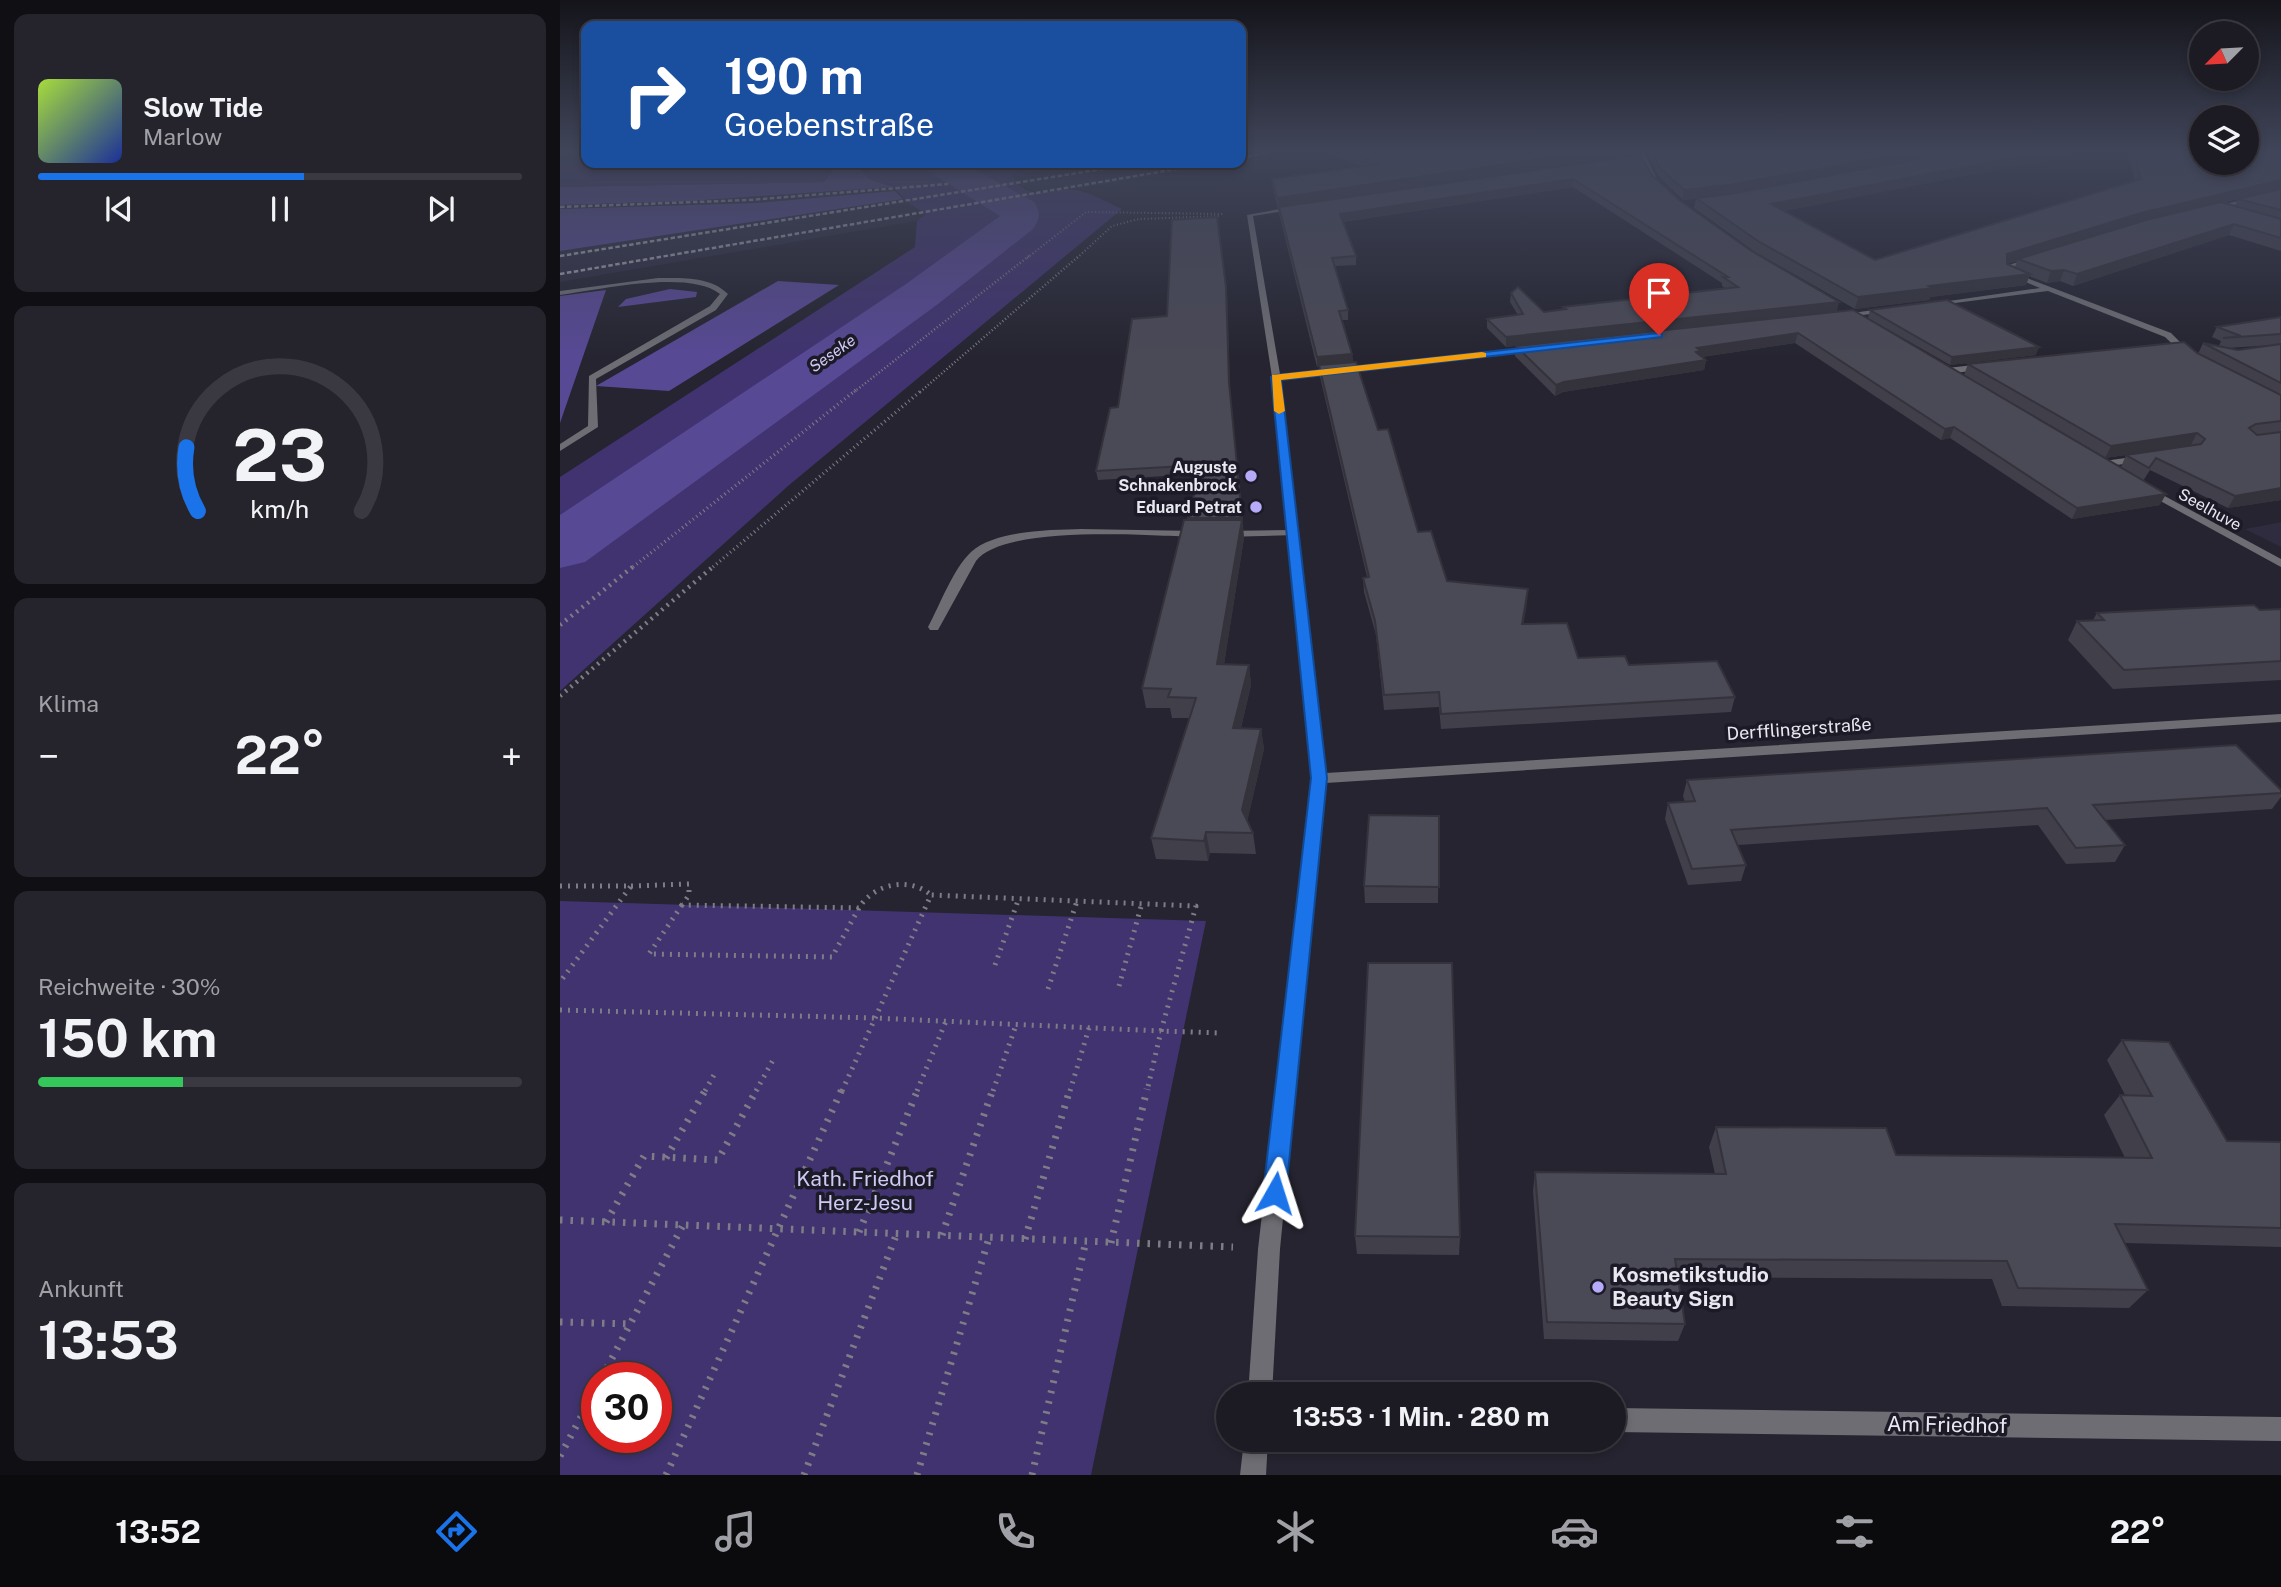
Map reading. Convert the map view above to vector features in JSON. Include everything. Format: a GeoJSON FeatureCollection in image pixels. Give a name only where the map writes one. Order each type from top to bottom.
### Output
{"type":"FeatureCollection","features":[{"type":"Feature","properties":{"kind":"street"},"geometry":{"type":"LineString","coordinates":[[1251,222],[1276,377],[1319,778],[1269,1249],[1261,1382]]}},
{"type":"Feature","properties":{"kind":"street"},"geometry":{"type":"LineString","coordinates":[[2047,255],[2008,267],[2007,273],[2168,335],[2196,360]]}},
{"type":"Feature","properties":{"kind":"street"},"geometry":{"type":"LineString","coordinates":[[560,293],[646,282],[686,281],[712,285],[724,294],[712,308],[592,377],[593,427],[560,448]]}},
{"type":"Feature","properties":{"kind":"street"},"geometry":{"type":"LineString","coordinates":[[1917,306],[2049,289]]}},
{"type":"Feature","properties":{"kind":"street"},"geometry":{"type":"LineString","coordinates":[[1838,312],[1851,314],[1904,308]]}},
{"type":"Feature","properties":{"kind":"street"},"geometry":{"type":"LineString","coordinates":[[1851,314],[1863,322]]}},
{"type":"Feature","properties":{"kind":"street"},"geometry":{"type":"LineString","coordinates":[[2163,346],[2176,344],[2199,349]]}},
{"type":"Feature","properties":{"kind":"street"},"geometry":{"type":"LineString","coordinates":[[1276,377],[1550,348]]}},
{"type":"Feature","properties":{"kind":"street"},"geometry":{"type":"LineString","coordinates":[[1935,364],[1958,378]]}},
{"type":"Feature","properties":{"kind":"street"},"geometry":{"type":"LineString","coordinates":[[1947,371],[1987,366]]}},
{"type":"Feature","properties":{"kind":"street"},"geometry":{"type":"LineString","coordinates":[[2115,471],[2099,462],[2154,457]]}},
{"type":"Feature","properties":{"kind":"street","name":"Seelhuve"},"geometry":{"type":"LineString","coordinates":[[2136,483],[2281,564]]}},
{"type":"Feature","properties":{"kind":"street"},"geometry":{"type":"LineString","coordinates":[[1217,534],[1293,533]]}},
{"type":"Feature","properties":{"kind":"street"},"geometry":{"type":"LineString","coordinates":[[934,627],[976,553],[999,540],[1042,534],[1204,534]]}},
{"type":"Feature","properties":{"kind":"street","name":"Derfflingerstraße"},"geometry":{"type":"LineString","coordinates":[[1319,778],[2281,718]]}},
{"type":"Feature","properties":{"kind":"street","name":"Am Friedhof"},"geometry":{"type":"LineString","coordinates":[[1626,1420],[2281,1429]]}},
{"type":"Feature","properties":{"kind":"street"},"geometry":{"type":"LineString","coordinates":[[1253,1475],[1255,1452]]}},
{"type":"Feature","properties":{"kind":"path"},"geometry":{"type":"LineString","coordinates":[[560,625],[1073,222]]}},
{"type":"Feature","properties":{"kind":"path"},"geometry":{"type":"LineString","coordinates":[[560,695],[1033,297],[1112,226],[1128,222]]}},
{"type":"Feature","properties":{"kind":"path"},"geometry":{"type":"LineString","coordinates":[[560,886],[690,884],[690,895],[649,954],[832,957],[866,894],[881,886],[922,887],[931,895],[1196,906],[1161,1031],[1111,1243]]}},
{"type":"Feature","properties":{"kind":"path"},"geometry":{"type":"LineString","coordinates":[[560,982],[631,886]]}},
{"type":"Feature","properties":{"kind":"path"},"geometry":{"type":"LineString","coordinates":[[666,1475],[931,895]]}},
{"type":"Feature","properties":{"kind":"path"},"geometry":{"type":"LineString","coordinates":[[995,965],[1019,898]]}},
{"type":"Feature","properties":{"kind":"path"},"geometry":{"type":"LineString","coordinates":[[1048,989],[1077,901]]}},
{"type":"Feature","properties":{"kind":"path"},"geometry":{"type":"LineString","coordinates":[[1119,986],[1142,904]]}},
{"type":"Feature","properties":{"kind":"path"},"geometry":{"type":"LineString","coordinates":[[682,905],[859,908]]}},
{"type":"Feature","properties":{"kind":"path"},"geometry":{"type":"LineString","coordinates":[[560,1010],[874,1018],[1220,1033]]}},
{"type":"Feature","properties":{"kind":"path"},"geometry":{"type":"LineString","coordinates":[[859,1232],[946,1021]]}},
{"type":"Feature","properties":{"kind":"path"},"geometry":{"type":"LineString","coordinates":[[942,1236],[1016,1025]]}},
{"type":"Feature","properties":{"kind":"path"},"geometry":{"type":"LineString","coordinates":[[1025,1239],[1089,1028]]}},
{"type":"Feature","properties":{"kind":"path"},"geometry":{"type":"LineString","coordinates":[[606,1222],[644,1156],[718,1160],[773,1060]]}},
{"type":"Feature","properties":{"kind":"path"},"geometry":{"type":"LineString","coordinates":[[666,1158],[714,1075]]}},
{"type":"Feature","properties":{"kind":"path"},"geometry":{"type":"LineString","coordinates":[[560,1220],[1269,1249]]}},
{"type":"Feature","properties":{"kind":"path"},"geometry":{"type":"LineString","coordinates":[[610,1362],[683,1225]]}},
{"type":"Feature","properties":{"kind":"path"},"geometry":{"type":"LineString","coordinates":[[804,1475],[897,1234]]}},
{"type":"Feature","properties":{"kind":"path"},"geometry":{"type":"LineString","coordinates":[[917,1475],[989,1238]]}},
{"type":"Feature","properties":{"kind":"path"},"geometry":{"type":"LineString","coordinates":[[1031,1475],[1086,1241]]}},
{"type":"Feature","properties":{"kind":"path"},"geometry":{"type":"LineString","coordinates":[[560,1322],[630,1324]]}},
{"type":"Feature","properties":{"kind":"path"},"geometry":{"type":"LineString","coordinates":[[560,1456],[581,1417]]}},
{"type":"Feature","properties":{"kind":"shaded area"},"geometry":{"type":"Polygon","coordinates":[[[560,222],[752,222],[560,251],[560,222]]]}},
{"type":"Feature","properties":{"kind":"shaded area"},"geometry":{"type":"Polygon","coordinates":[[[752,222],[912,222],[560,282],[560,251],[752,222]]]}},
{"type":"Feature","properties":{"kind":"shaded area"},"geometry":{"type":"Polygon","coordinates":[[[778,281],[839,285],[669,391],[596,386],[778,281]]]}},
{"type":"Feature","properties":{"kind":"shaded area"},"geometry":{"type":"Polygon","coordinates":[[[670,289],[697,292],[696,297],[618,307],[626,299],[670,289]]]}},
{"type":"Feature","properties":{"kind":"shaded area"},"geometry":{"type":"Polygon","coordinates":[[[606,290],[560,423],[560,296],[606,290]]]}},
{"type":"Feature","properties":{"kind":"shaded area"},"geometry":{"type":"Polygon","coordinates":[[[2281,522],[2281,547],[2245,529],[2281,522]]]}},
{"type":"Feature","properties":{"kind":"green space"},"geometry":{"type":"Polygon","coordinates":[[[917,222],[1107,222],[788,486],[560,691],[560,477],[915,247],[917,222]]]}},
{"type":"Feature","properties":{"kind":"green space","name":"Kath. Friedhof Herz-Jesu"},"geometry":{"type":"Polygon","coordinates":[[[560,901],[1206,921],[1091,1475],[560,1475],[560,901]]]}},
{"type":"Feature","properties":{"kind":"building"},"geometry":{"type":"Polygon","coordinates":[[[1172,222],[1218,222],[1226,287],[1229,382],[1242,518],[1188,518],[1202,465],[1096,471],[1110,408],[1118,407],[1132,319],[1167,316],[1172,222]]]}},
{"type":"Feature","properties":{"kind":"building"},"geometry":{"type":"Polygon","coordinates":[[[1283,222],[1343,222],[1356,256],[1332,258],[1348,310],[1339,311],[1352,354],[1317,357],[1283,222]]]}},
{"type":"Feature","properties":{"kind":"building"},"geometry":{"type":"Polygon","coordinates":[[[1641,222],[1710,222],[1750,250],[1839,302],[1506,337],[1487,319],[1523,314],[1511,293],[1518,287],[1544,312],[1566,309],[1563,307],[1738,287],[1723,277],[1728,277],[1641,222]]]}},
{"type":"Feature","properties":{"kind":"building"},"geometry":{"type":"Polygon","coordinates":[[[1730,222],[1804,222],[1875,260],[2000,222],[2112,222],[2007,254],[2007,264],[2030,274],[1858,297],[1758,241],[1730,222]]]}},
{"type":"Feature","properties":{"kind":"building"},"geometry":{"type":"Polygon","coordinates":[[[2140,222],[2281,222],[2281,238],[2234,224],[2077,274],[2064,270],[2051,271],[2018,259],[2140,222]]]}},
{"type":"Feature","properties":{"kind":"building"},"geometry":{"type":"Polygon","coordinates":[[[1947,300],[2039,347],[1952,357],[1870,310],[1947,300]]]}},
{"type":"Feature","properties":{"kind":"building"},"geometry":{"type":"Polygon","coordinates":[[[1853,310],[2166,494],[2077,508],[1954,427],[1945,429],[1798,333],[1697,348],[1701,351],[1696,352],[1706,360],[1556,385],[1516,346],[1853,310]]]}},
{"type":"Feature","properties":{"kind":"building"},"geometry":{"type":"Polygon","coordinates":[[[2281,317],[2281,334],[2223,338],[2241,336],[2217,327],[2281,317]]]}},
{"type":"Feature","properties":{"kind":"building"},"geometry":{"type":"Polygon","coordinates":[[[2184,342],[2197,353],[2281,395],[2281,421],[2256,424],[2249,428],[2257,435],[2281,432],[2281,488],[2235,496],[2156,458],[2149,468],[2126,455],[2201,444],[2205,439],[2197,433],[2111,446],[1968,364],[2184,342]]]}},
{"type":"Feature","properties":{"kind":"building"},"geometry":{"type":"Polygon","coordinates":[[[2203,343],[2238,350],[2281,344],[2281,383],[2203,343]]]}},
{"type":"Feature","properties":{"kind":"building"},"geometry":{"type":"Polygon","coordinates":[[[1356,362],[1378,430],[1388,429],[1418,532],[1431,531],[1447,581],[1528,589],[1522,624],[1567,623],[1578,658],[1625,656],[1629,665],[1717,661],[1735,697],[1441,714],[1439,692],[1384,695],[1375,621],[1363,578],[1369,577],[1319,365],[1356,362]]]}},
{"type":"Feature","properties":{"kind":"building"},"geometry":{"type":"Polygon","coordinates":[[[1184,520],[1242,520],[1217,664],[1249,665],[1233,728],[1261,729],[1242,810],[1253,833],[1206,832],[1204,841],[1151,838],[1196,698],[1168,697],[1171,689],[1142,688],[1184,520]]]}},
{"type":"Feature","properties":{"kind":"building"},"geometry":{"type":"Polygon","coordinates":[[[2254,605],[2260,610],[2281,609],[2281,661],[2124,670],[2077,621],[2104,620],[2097,613],[2254,605]]]}},
{"type":"Feature","properties":{"kind":"building"},"geometry":{"type":"Polygon","coordinates":[[[2236,745],[2281,793],[2093,805],[2125,845],[2076,848],[2047,808],[1731,830],[1746,865],[1692,869],[1668,803],[1695,801],[1687,780],[2236,745]]]}},
{"type":"Feature","properties":{"kind":"building"},"geometry":{"type":"Polygon","coordinates":[[[1369,815],[1439,816],[1439,887],[1364,886],[1369,815]]]}},
{"type":"Feature","properties":{"kind":"building"},"geometry":{"type":"Polygon","coordinates":[[[1368,963],[1452,963],[1460,1237],[1355,1236],[1368,963]]]}},
{"type":"Feature","properties":{"kind":"building"},"geometry":{"type":"Polygon","coordinates":[[[2122,1040],[2169,1042],[2227,1141],[2281,1142],[2281,1228],[2115,1224],[2148,1290],[2018,1288],[2007,1261],[1675,1259],[1685,1324],[1547,1322],[1535,1172],[1726,1174],[1716,1127],[1886,1128],[1896,1155],[2152,1158],[2120,1095],[2152,1096],[2122,1040]]]}},
{"type":"Feature","properties":{"kind":"waterway","name":"Seseke"},"geometry":{"type":"LineString","coordinates":[[560,547],[922,294],[1018,222]]}},
{"type":"Feature","properties":{"kind":"railway"},"geometry":{"type":"LineString","coordinates":[[560,256],[773,222]]}},
{"type":"Feature","properties":{"kind":"railway"},"geometry":{"type":"LineString","coordinates":[[560,274],[866,222]]}},
{"type":"Feature","properties":{"kind":"slow traffic"},"geometry":{"type":"LineString","coordinates":[[1279,411],[1276,377],[1482,355]]}},
{"type":"Feature","properties":{"kind":"place","name":"Auguste Schnakenbrock"},"geometry":{"type":"Point","coordinates":[1251,476]}},
{"type":"Feature","properties":{"kind":"place","name":"Eduard Petrat"},"geometry":{"type":"Point","coordinates":[1256,507]}},
{"type":"Feature","properties":{"kind":"place","name":"Kosmetikstudio Beauty Sign"},"geometry":{"type":"Point","coordinates":[1598,1287]}},
{"type":"Feature","properties":{"kind":"route"},"geometry":{"type":"LineString","coordinates":[[1275,1193],[1319,778],[1276,377],[1659,335]]}}]}
